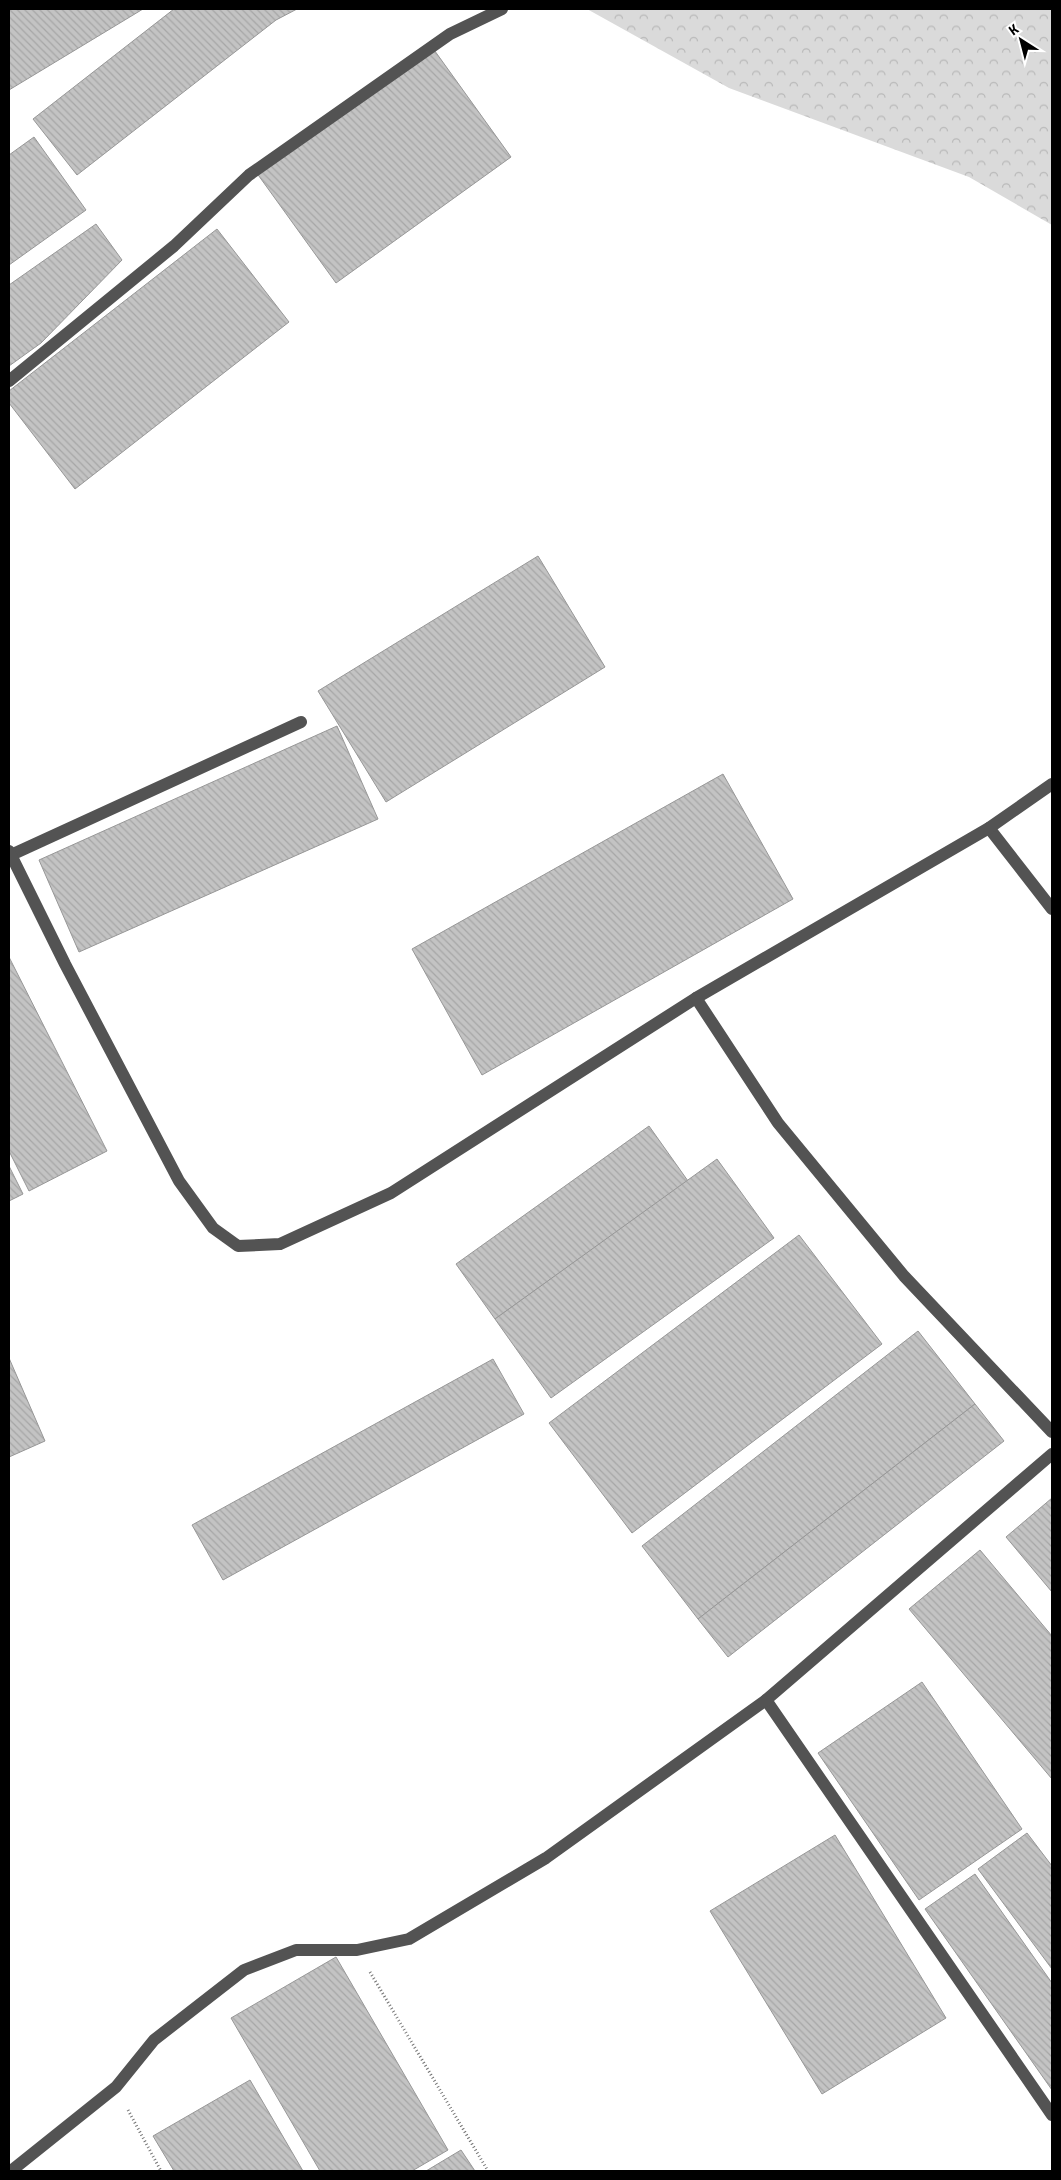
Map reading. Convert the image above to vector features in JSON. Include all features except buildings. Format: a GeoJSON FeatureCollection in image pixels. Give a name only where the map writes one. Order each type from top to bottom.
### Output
{"type":"FeatureCollection","features":[{"type":"Feature","properties":{"kind":"lane"},"geometry":{"type":"LineString","coordinates":[[9,381],[174,246],[249,175],[450,34],[502,9]]}},
{"type":"Feature","properties":{"kind":"lane"},"geometry":{"type":"LineString","coordinates":[[301,722],[10,853],[65,964],[178,1181],[213,1228],[238,1246],[280,1244],[391,1193],[696,998],[989,828],[1052,784]]}},
{"type":"Feature","properties":{"kind":"lane"},"geometry":{"type":"LineString","coordinates":[[989,828],[1052,909]]}},
{"type":"Feature","properties":{"kind":"lane"},"geometry":{"type":"LineString","coordinates":[[696,998],[778,1123],[904,1276],[1052,1432]]}},
{"type":"Feature","properties":{"kind":"lane"},"geometry":{"type":"LineString","coordinates":[[11,2171],[116,2087],[154,2040],[244,1970],[296,1950],[357,1950],[409,1939],[546,1858],[766,1700],[1052,1454]]}},
{"type":"Feature","properties":{"kind":"lane"},"geometry":{"type":"LineString","coordinates":[[766,1700],[1052,2115]]}},
{"type":"Feature","properties":{"kind":"path"},"geometry":{"type":"LineString","coordinates":[[357,1950],[488,2171]]}},
{"type":"Feature","properties":{"kind":"path"},"geometry":{"type":"LineString","coordinates":[[116,2087],[161,2171]]}},
{"type":"Feature","properties":{"kind":"green space"},"geometry":{"type":"Polygon","coordinates":[[[587,9],[1052,9],[1052,225],[969,177],[729,88],[587,9]]]}}]}
